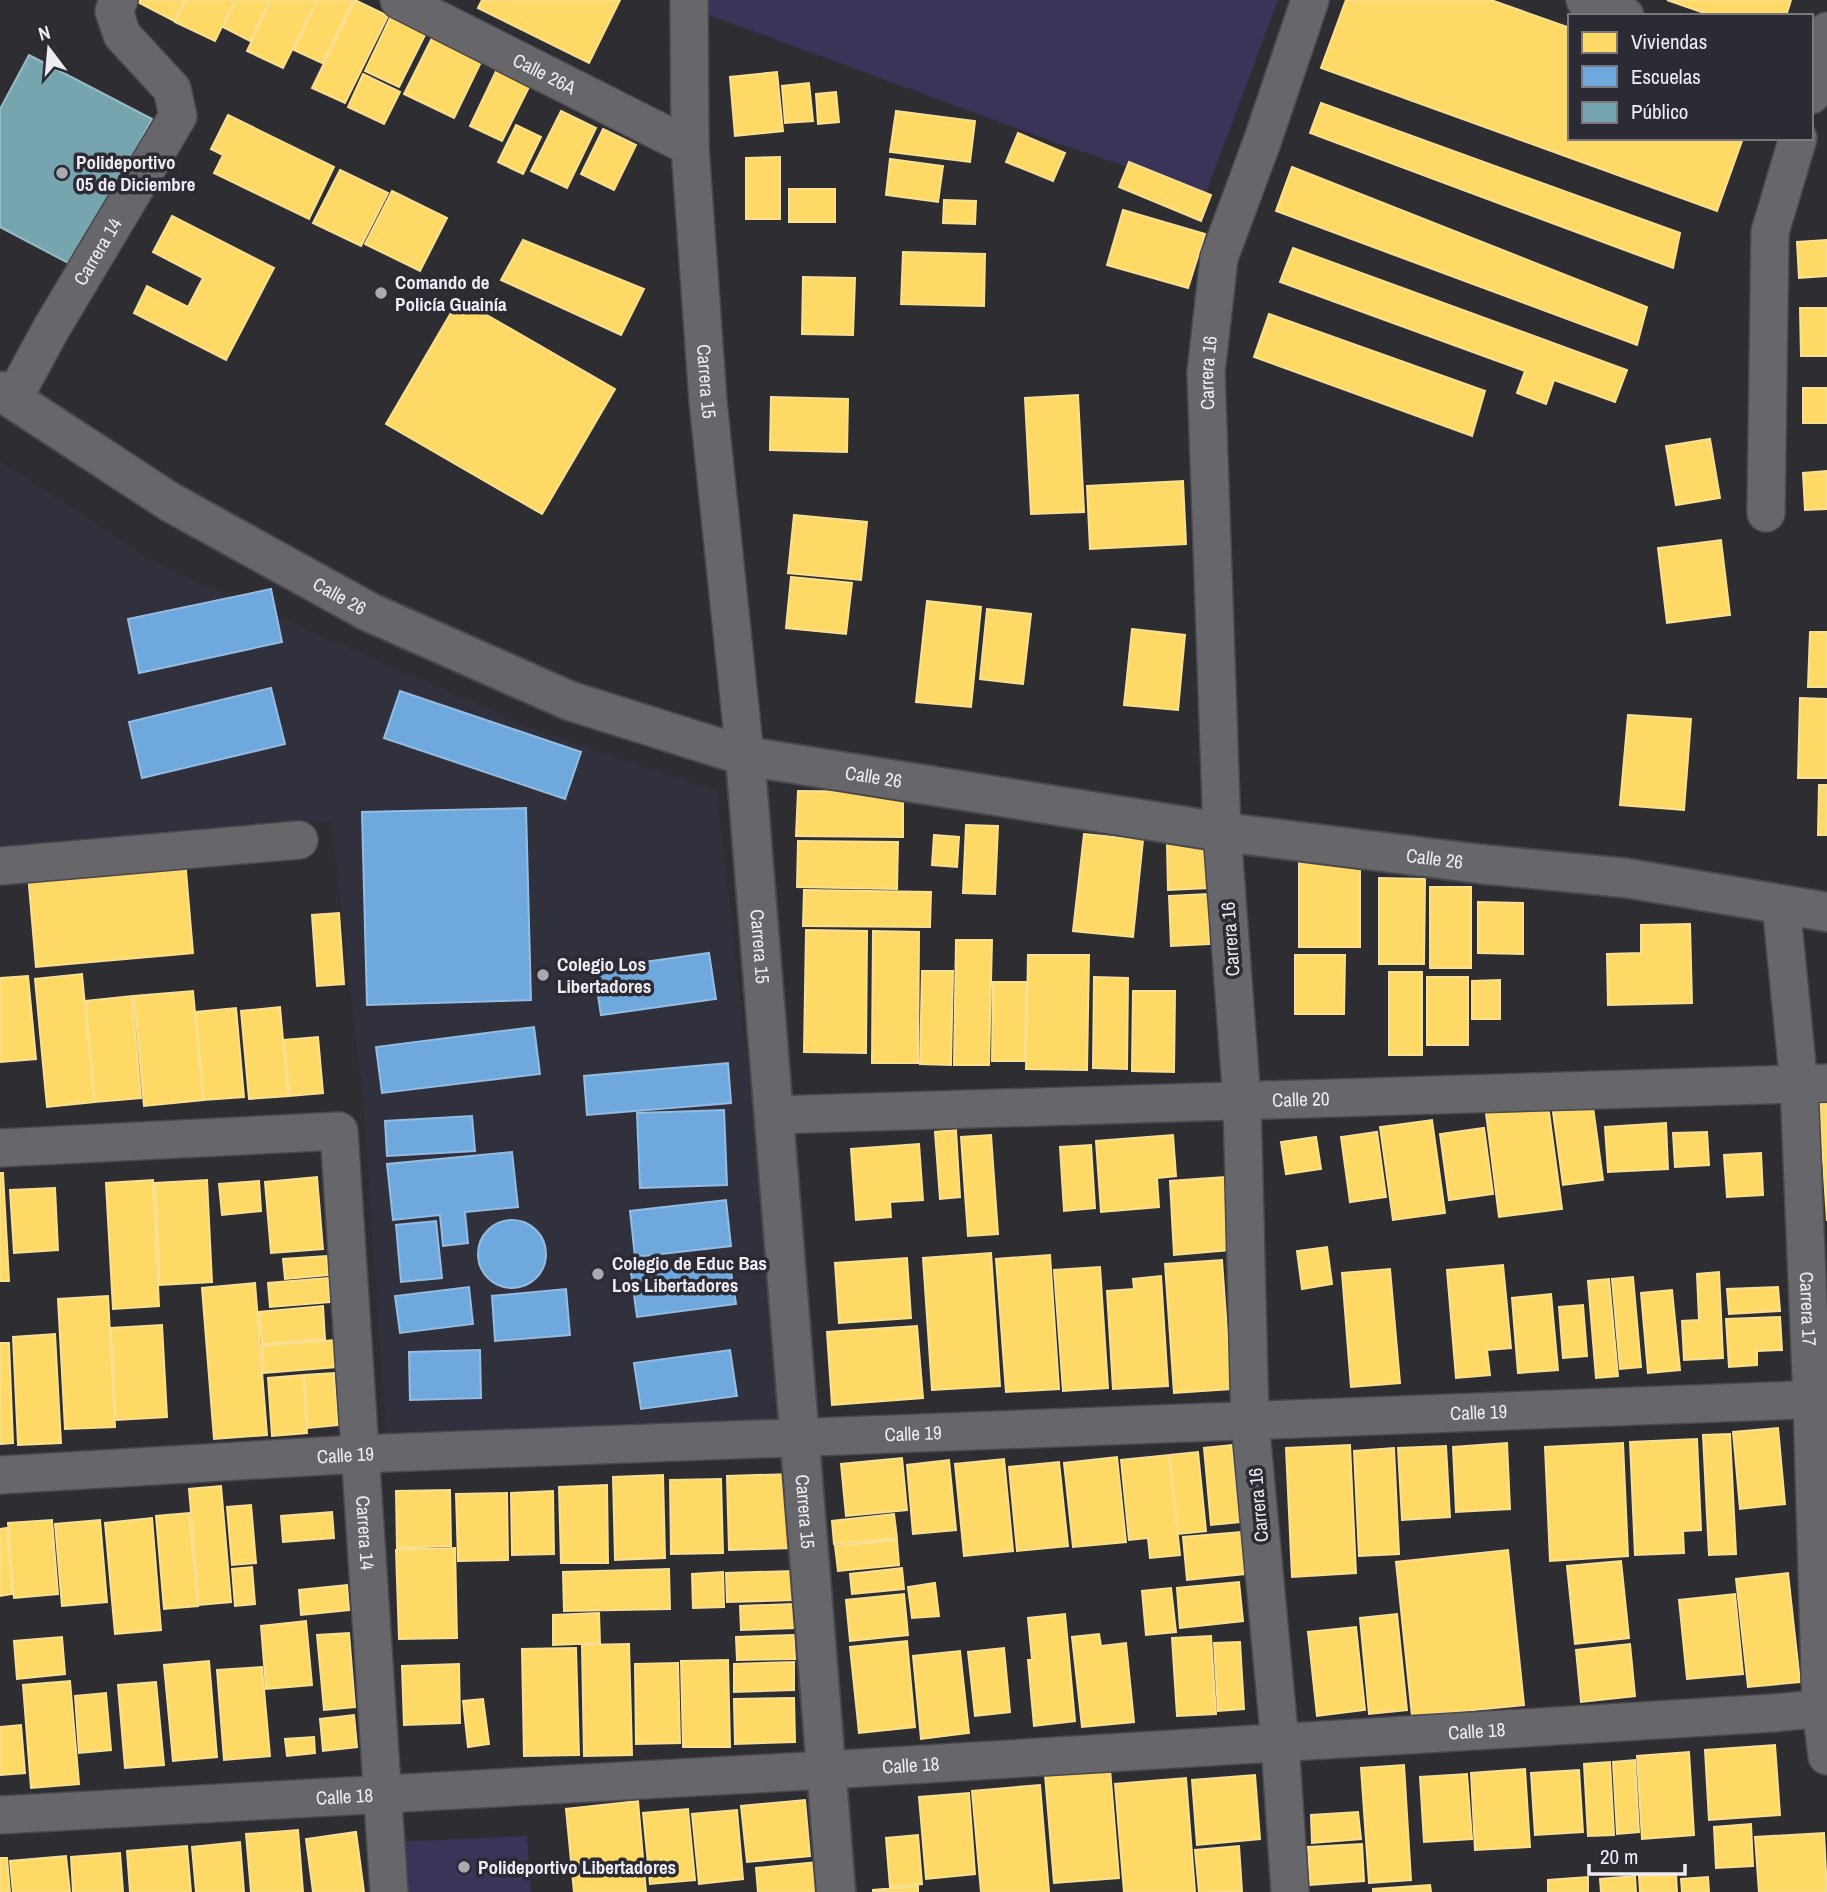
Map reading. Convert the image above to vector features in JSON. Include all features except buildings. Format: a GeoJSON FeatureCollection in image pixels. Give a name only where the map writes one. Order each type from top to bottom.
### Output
{"type":"FeatureCollection","features":[{"type":"Feature","properties":{"kind":"street","name":"Carrera 14"},"geometry":{"type":"LineString","coordinates":[[6,395],[51,329],[178,116],[172,89],[122,35],[114,11],[119,0]]}},
{"type":"Feature","properties":{"kind":"street","name":"Calle 26A"},"geometry":{"type":"LineString","coordinates":[[399,0],[690,147]]}},
{"type":"Feature","properties":{"kind":"street","name":"Carrera 15"},"geometry":{"type":"LineString","coordinates":[[689,0],[690,147],[708,401],[745,755],[836,1892]]}},
{"type":"Feature","properties":{"kind":"street","name":"Carrera 16"},"geometry":{"type":"LineString","coordinates":[[1290,1892],[1280,1743],[1250,1421],[1242,1101],[1222,832],[1206,372],[1219,258],[1310,0]]}},
{"type":"Feature","properties":{"kind":"street"},"geometry":{"type":"LineString","coordinates":[[1585,0],[1620,14]]}},
{"type":"Feature","properties":{"kind":"street"},"geometry":{"type":"LineString","coordinates":[[1813,88],[1827,32]]}},
{"type":"Feature","properties":{"kind":"street"},"geometry":{"type":"LineString","coordinates":[[1766,513],[1770,232],[1797,140]]}},
{"type":"Feature","properties":{"kind":"street","name":"Calle 26"},"geometry":{"type":"LineString","coordinates":[[6,395],[170,502],[369,612],[570,701],[745,755],[1222,832],[1480,864],[1626,878],[1827,912]]}},
{"type":"Feature","properties":{"kind":"street"},"geometry":{"type":"LineString","coordinates":[[0,866],[299,840]]}},
{"type":"Feature","properties":{"kind":"street","name":"Carrera 17"},"geometry":{"type":"LineString","coordinates":[[1781,904],[1813,1084],[1827,1756]]}},
{"type":"Feature","properties":{"kind":"street","name":"Calle 20"},"geometry":{"type":"LineString","coordinates":[[774,1115],[1813,1084]]}},
{"type":"Feature","properties":{"kind":"street","name":"Carrera 14"},"geometry":{"type":"LineString","coordinates":[[0,1148],[339,1131],[389,1892]]}},
{"type":"Feature","properties":{"kind":"street","name":"Calle 19"},"geometry":{"type":"LineString","coordinates":[[0,1475],[359,1454],[1819,1399]]}},
{"type":"Feature","properties":{"kind":"street","name":"Calle 18"},"geometry":{"type":"LineString","coordinates":[[0,1815],[826,1770],[1824,1708]]}},
{"type":"Feature","properties":{"kind":"shaded area"},"geometry":{"type":"Polygon","coordinates":[[[708,0],[1278,0],[1206,193],[1054,142],[709,15],[708,0]]]}},
{"type":"Feature","properties":{"kind":"shaded area","name":"Colegio Los Libertadores"},"geometry":{"type":"Polygon","coordinates":[[[0,461],[158,564],[534,729],[717,790],[788,1422],[386,1433],[363,1100],[331,821],[0,850],[0,461]]]}},
{"type":"Feature","properties":{"kind":"shaded area","name":"Polideportivo Libertadores"},"geometry":{"type":"Polygon","coordinates":[[[527,1836],[531,1892],[400,1892],[397,1842],[527,1836]]]}},
{"type":"Feature","properties":{"kind":"place","name":"Polideportivo 05 de Diciembre"},"geometry":{"type":"Point","coordinates":[62,173]}},
{"type":"Feature","properties":{"kind":"place","name":"Comando de Policía Guainía"},"geometry":{"type":"Point","coordinates":[381,293]}},
{"type":"Feature","properties":{"kind":"place","name":"Colegio Los Libertadores"},"geometry":{"type":"Point","coordinates":[543,975]}},
{"type":"Feature","properties":{"kind":"place","name":"Colegio de Educ Bas Los Libertadores"},"geometry":{"type":"Point","coordinates":[598,1274]}},
{"type":"Feature","properties":{"kind":"place","name":"Polideportivo Libertadores"},"geometry":{"type":"Point","coordinates":[464,1867]}}]}
